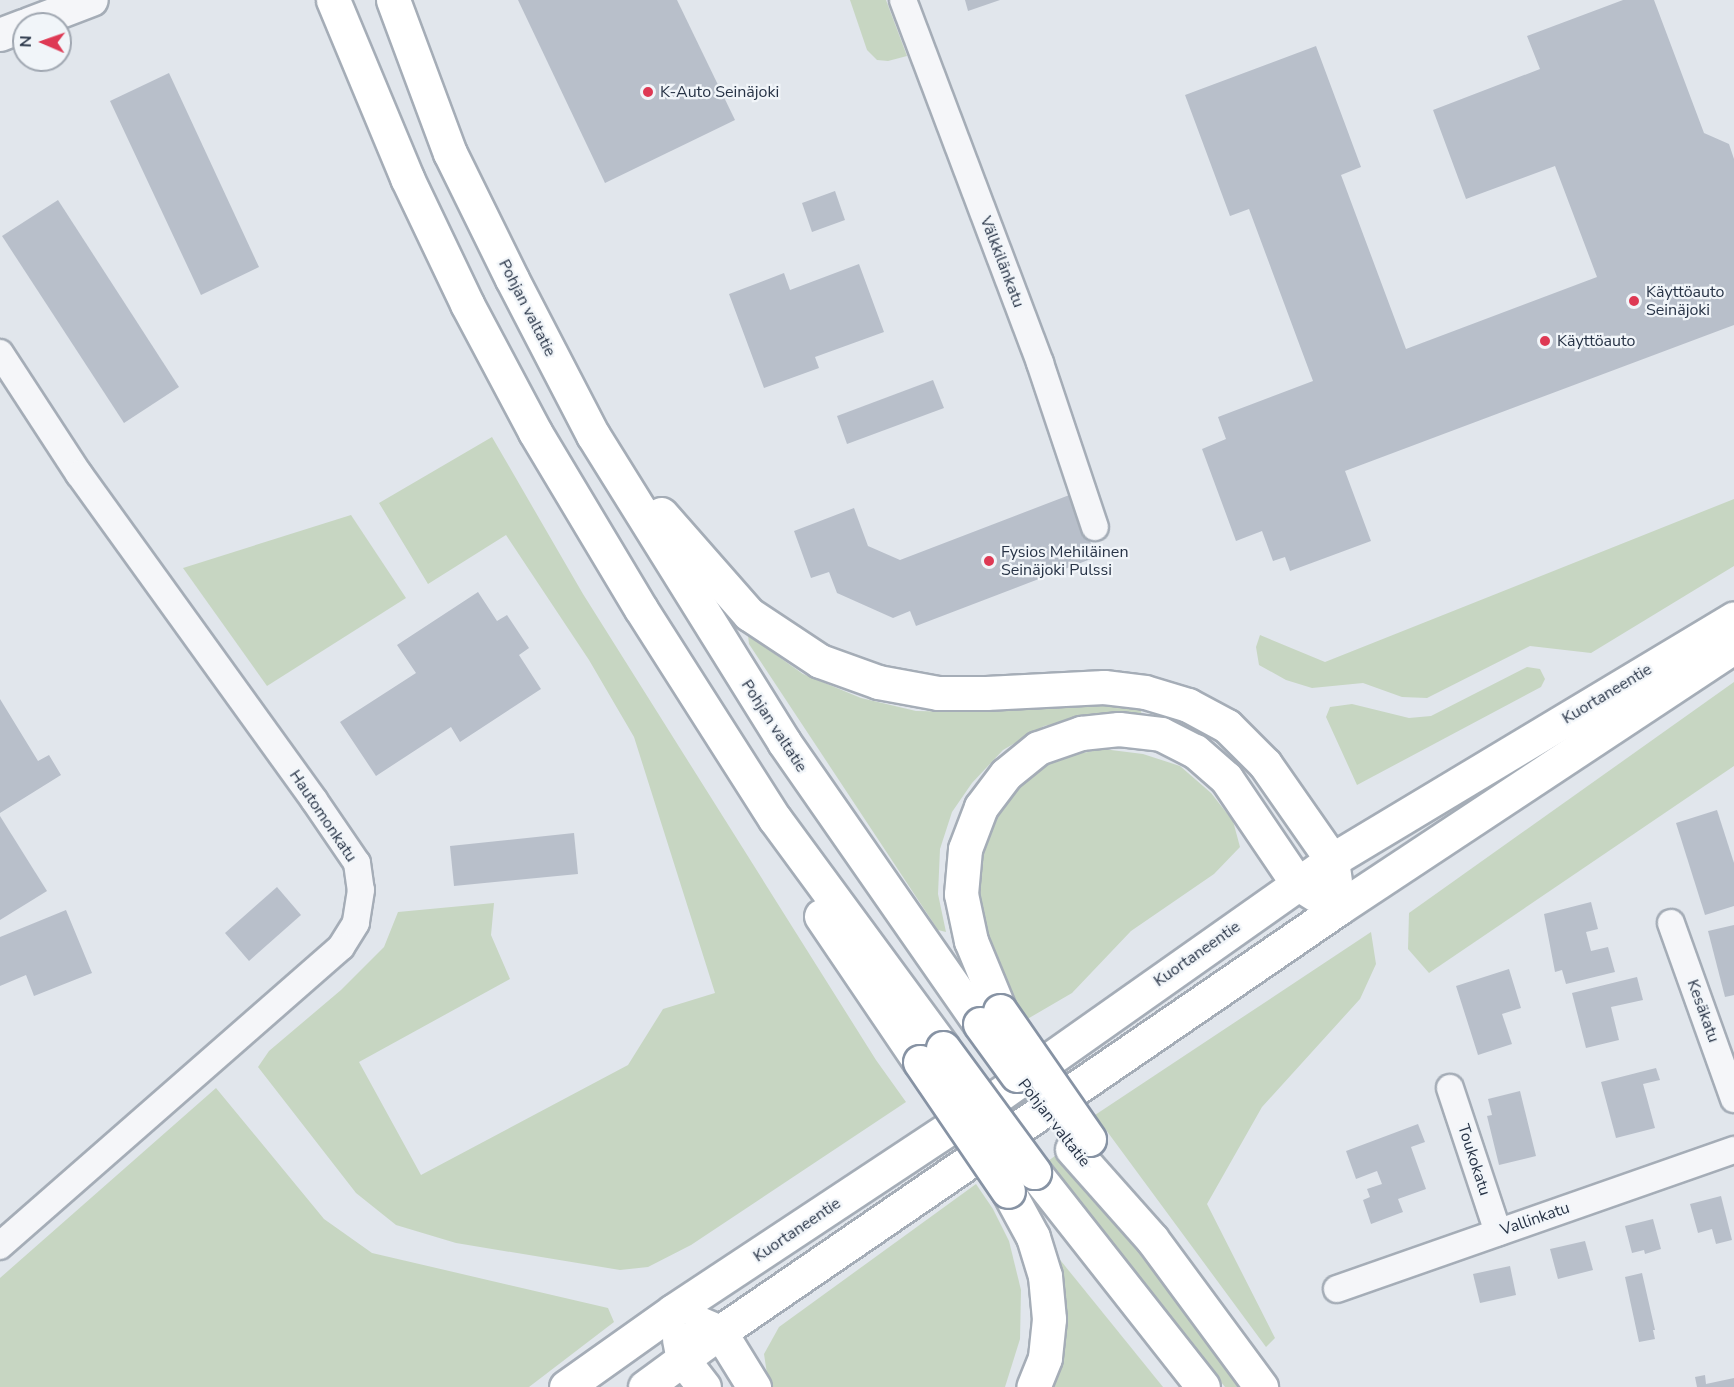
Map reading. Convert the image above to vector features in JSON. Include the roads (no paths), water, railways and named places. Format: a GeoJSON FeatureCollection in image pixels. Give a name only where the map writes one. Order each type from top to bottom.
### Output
{"type":"FeatureCollection","features":[{"type":"Feature","properties":{"kind":"highway"},"geometry":{"type":"LineString","coordinates":[[333,0],[406,178],[467,304],[535,432],[641,609],[775,819],[931,1055],[1021,1181],[1203,1387]]}},
{"type":"Feature","properties":{"kind":"highway","name":"Pohjan valtatie"},"geometry":{"type":"LineString","coordinates":[[393,0],[450,153],[512,279],[594,435],[784,742],[1261,1387]]}},
{"type":"Feature","properties":{"kind":"highway"},"geometry":{"type":"LineString","coordinates":[[594,435],[749,614],[819,661],[878,682],[938,693],[1104,687],[1145,692],[1188,705],[1227,726],[1265,764],[1332,860],[1338,908]]}},
{"type":"Feature","properties":{"kind":"highway","name":"Kuortaneentie"},"geometry":{"type":"LineString","coordinates":[[566,1387],[673,1311],[996,1097],[1297,883],[1734,618]]}},
{"type":"Feature","properties":{"kind":"highway","name":"Kuortaneentie"},"geometry":{"type":"LineString","coordinates":[[645,1387],[720,1332],[1338,908],[1734,647]]}},
{"type":"Feature","properties":{"kind":"highway"},"geometry":{"type":"LineString","coordinates":[[990,1018],[961,894],[965,849],[981,807],[1005,774],[1038,748],[1081,733],[1119,729],[1161,735],[1194,751],[1226,778],[1297,883],[1338,908]]}},
{"type":"Feature","properties":{"kind":"highway"},"geometry":{"type":"LineString","coordinates":[[1021,1181],[1033,1238],[1045,1276],[1049,1319],[1045,1358],[1033,1387]]}},
{"type":"Feature","properties":{"kind":"highway"},"geometry":{"type":"LineString","coordinates":[[673,1311],[720,1332],[754,1387]]}},
{"type":"Feature","properties":{"kind":"highway"},"geometry":{"type":"LineString","coordinates":[[673,1311],[683,1360],[704,1387]]}},
{"type":"Feature","properties":{"kind":"street"},"geometry":{"type":"LineString","coordinates":[[60,12],[92,0]]}},
{"type":"Feature","properties":{"kind":"street","name":"Välkkilänkatu"},"geometry":{"type":"LineString","coordinates":[[903,0],[1040,363],[1095,527]]}},
{"type":"Feature","properties":{"kind":"street","name":"Hautomonkatu"},"geometry":{"type":"LineString","coordinates":[[0,353],[79,474],[357,863],[361,890],[356,923],[341,946],[0,1246]]}},
{"type":"Feature","properties":{"kind":"street","name":"Kesäkatu"},"geometry":{"type":"LineString","coordinates":[[1671,923],[1734,1099]]}},
{"type":"Feature","properties":{"kind":"street","name":"Toukokatu"},"geometry":{"type":"LineString","coordinates":[[1450,1088],[1498,1232]]}},
{"type":"Feature","properties":{"kind":"street","name":"Vallinkatu"},"geometry":{"type":"LineString","coordinates":[[1337,1289],[1734,1150]]}},
{"type":"Feature","properties":{"kind":"place","name":"K-Auto Seinäjoki"},"geometry":{"type":"Point","coordinates":[648,92]}},
{"type":"Feature","properties":{"kind":"place","name":"Käyttöauto Seinäjoki"},"geometry":{"type":"Point","coordinates":[1634,301]}},
{"type":"Feature","properties":{"kind":"place","name":"Käyttöauto"},"geometry":{"type":"Point","coordinates":[1545,341]}},
{"type":"Feature","properties":{"kind":"place","name":"Fysios Mehiläinen Seinäjoki Pulssi"},"geometry":{"type":"Point","coordinates":[989,561]}}]}
